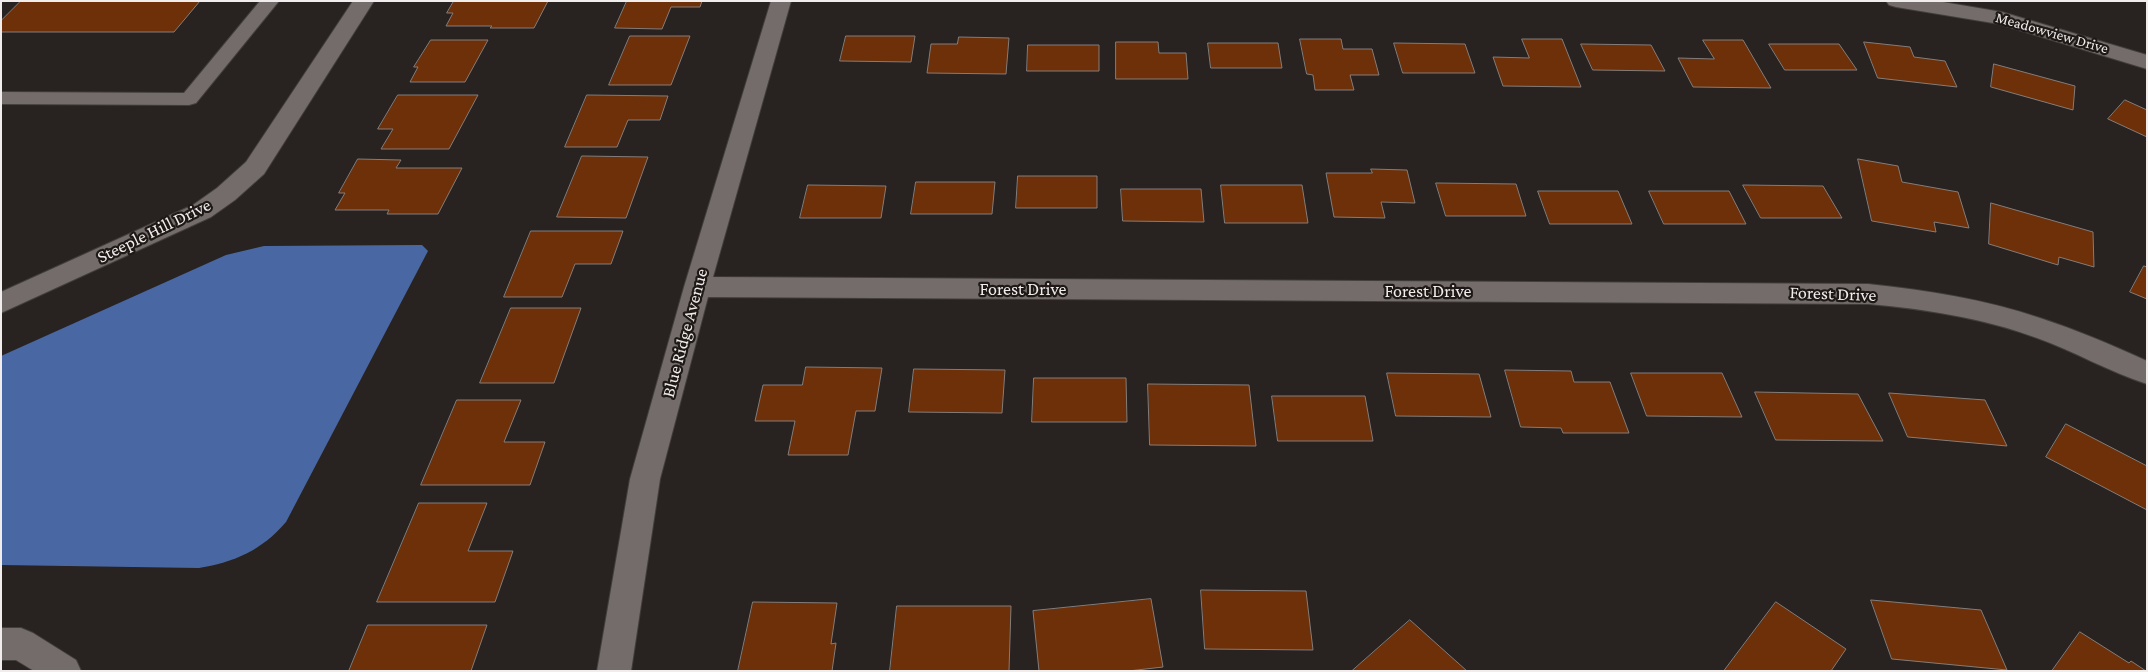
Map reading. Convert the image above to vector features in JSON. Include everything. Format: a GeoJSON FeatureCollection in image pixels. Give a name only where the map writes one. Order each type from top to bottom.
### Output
{"type":"FeatureCollection","features":[{"type":"Feature","properties":{"kind":"street","name":"Steeple Hill Drive"},"geometry":{"type":"LineString","coordinates":[[1,303],[202,211],[243,180],[255,168],[364,1]]}},
{"type":"Feature","properties":{"kind":"street","name":"Blue Ridge Avenue"},"geometry":{"type":"LineString","coordinates":[[614,671],[645,479],[697,287],[781,1]]}},
{"type":"Feature","properties":{"kind":"street","name":"Meadowview Drive"},"geometry":{"type":"LineString","coordinates":[[1896,1],[2002,18],[2147,62]]}},
{"type":"Feature","properties":{"kind":"street","name":"Forest Drive"},"geometry":{"type":"LineString","coordinates":[[697,287],[1868,294],[1943,303],[2012,319],[2074,341],[2147,373]]}},
{"type":"Feature","properties":{"kind":"street"},"geometry":{"type":"LineString","coordinates":[[1,644],[21,644],[64,671]]}},
{"type":"Feature","properties":{"kind":"lane"},"geometry":{"type":"LineString","coordinates":[[1,98],[189,99],[270,1]]}},
{"type":"Feature","properties":{"kind":"water"},"geometry":{"type":"Polygon","coordinates":[[[422,245],[428,251],[286,522],[267,540],[236,558],[199,568],[1,565],[1,356],[226,255],[264,246],[422,245]]]}},
{"type":"Feature","properties":{"kind":"building"},"geometry":{"type":"Polygon","coordinates":[[[21,1],[200,1],[174,32],[1,32],[1,21],[21,1]]]}},
{"type":"Feature","properties":{"kind":"building"},"geometry":{"type":"Polygon","coordinates":[[[454,1],[548,1],[534,28],[490,28],[492,26],[446,26],[453,13],[447,13],[454,1]]]}},
{"type":"Feature","properties":{"kind":"building"},"geometry":{"type":"Polygon","coordinates":[[[627,1],[702,1],[700,7],[671,7],[662,29],[615,28],[627,1]]]}},
{"type":"Feature","properties":{"kind":"building"},"geometry":{"type":"Polygon","coordinates":[[[630,36],[690,36],[671,85],[609,85],[630,36]]]}},
{"type":"Feature","properties":{"kind":"building"},"geometry":{"type":"Polygon","coordinates":[[[846,36],[915,36],[911,62],[840,61],[846,36]]]}},
{"type":"Feature","properties":{"kind":"building"},"geometry":{"type":"Polygon","coordinates":[[[959,37],[1009,38],[1006,74],[927,73],[931,44],[957,44],[959,37]]]}},
{"type":"Feature","properties":{"kind":"building"},"geometry":{"type":"Polygon","coordinates":[[[1300,39],[1341,39],[1343,49],[1372,49],[1379,75],[1350,75],[1354,90],[1315,90],[1313,75],[1307,74],[1300,39]]]}},
{"type":"Feature","properties":{"kind":"building"},"geometry":{"type":"Polygon","coordinates":[[[1522,39],[1562,39],[1581,87],[1503,86],[1493,57],[1529,58],[1522,39]]]}},
{"type":"Feature","properties":{"kind":"building"},"geometry":{"type":"Polygon","coordinates":[[[431,40],[488,40],[465,82],[410,82],[418,67],[414,67],[431,40]]]}},
{"type":"Feature","properties":{"kind":"building"},"geometry":{"type":"Polygon","coordinates":[[[1703,40],[1743,40],[1771,88],[1693,87],[1678,58],[1714,59],[1703,40]]]}},
{"type":"Feature","properties":{"kind":"building"},"geometry":{"type":"Polygon","coordinates":[[[1116,42],[1158,42],[1159,53],[1186,53],[1188,79],[1116,79],[1116,42]]]}},
{"type":"Feature","properties":{"kind":"building"},"geometry":{"type":"Polygon","coordinates":[[[1864,42],[1910,47],[1914,57],[1945,61],[1957,87],[1878,78],[1864,42]]]}},
{"type":"Feature","properties":{"kind":"building"},"geometry":{"type":"Polygon","coordinates":[[[1208,43],[1278,43],[1282,68],[1211,68],[1208,43]]]}},
{"type":"Feature","properties":{"kind":"building"},"geometry":{"type":"Polygon","coordinates":[[[1394,43],[1465,44],[1475,73],[1403,73],[1394,43]]]}},
{"type":"Feature","properties":{"kind":"building"},"geometry":{"type":"Polygon","coordinates":[[[1581,44],[1651,45],[1665,71],[1593,70],[1581,44]]]}},
{"type":"Feature","properties":{"kind":"building"},"geometry":{"type":"Polygon","coordinates":[[[1769,44],[1839,44],[1857,70],[1785,70],[1769,44]]]}},
{"type":"Feature","properties":{"kind":"building"},"geometry":{"type":"Polygon","coordinates":[[[1028,45],[1099,45],[1099,71],[1027,71],[1028,45]]]}},
{"type":"Feature","properties":{"kind":"building"},"geometry":{"type":"Polygon","coordinates":[[[1994,64],[2075,86],[2073,110],[1991,87],[1994,64]]]}},
{"type":"Feature","properties":{"kind":"building"},"geometry":{"type":"Polygon","coordinates":[[[398,95],[478,95],[449,149],[381,149],[393,129],[378,129],[398,95]]]}},
{"type":"Feature","properties":{"kind":"building"},"geometry":{"type":"Polygon","coordinates":[[[587,95],[668,96],[660,120],[628,120],[617,147],[565,147],[587,95]]]}},
{"type":"Feature","properties":{"kind":"building"},"geometry":{"type":"Polygon","coordinates":[[[2125,100],[2147,110],[2147,137],[2108,119],[2125,100]]]}},
{"type":"Feature","properties":{"kind":"building"},"geometry":{"type":"Polygon","coordinates":[[[582,156],[648,157],[626,218],[557,217],[582,156]]]}},
{"type":"Feature","properties":{"kind":"building"},"geometry":{"type":"Polygon","coordinates":[[[358,159],[401,160],[396,168],[462,168],[438,214],[387,214],[389,210],[335,210],[345,193],[339,193],[358,159]]]}},
{"type":"Feature","properties":{"kind":"building"},"geometry":{"type":"Polygon","coordinates":[[[1858,159],[1898,166],[1902,182],[1958,192],[1969,228],[1934,222],[1936,232],[1872,221],[1858,159]]]}},
{"type":"Feature","properties":{"kind":"building"},"geometry":{"type":"Polygon","coordinates":[[[1371,169],[1407,170],[1415,203],[1381,202],[1385,218],[1334,217],[1326,173],[1372,173],[1371,169]]]}},
{"type":"Feature","properties":{"kind":"building"},"geometry":{"type":"Polygon","coordinates":[[[1018,176],[1097,176],[1097,208],[1016,208],[1018,176]]]}},
{"type":"Feature","properties":{"kind":"building"},"geometry":{"type":"Polygon","coordinates":[[[916,182],[995,182],[992,214],[911,214],[916,182]]]}},
{"type":"Feature","properties":{"kind":"building"},"geometry":{"type":"Polygon","coordinates":[[[1436,183],[1516,184],[1526,216],[1446,216],[1436,183]]]}},
{"type":"Feature","properties":{"kind":"building"},"geometry":{"type":"Polygon","coordinates":[[[808,185],[886,186],[881,218],[800,218],[808,185]]]}},
{"type":"Feature","properties":{"kind":"building"},"geometry":{"type":"Polygon","coordinates":[[[1221,185],[1302,185],[1308,223],[1225,223],[1221,185]]]}},
{"type":"Feature","properties":{"kind":"building"},"geometry":{"type":"Polygon","coordinates":[[[1743,185],[1823,186],[1842,218],[1761,218],[1743,185]]]}},
{"type":"Feature","properties":{"kind":"building"},"geometry":{"type":"Polygon","coordinates":[[[1121,189],[1201,189],[1204,222],[1123,221],[1121,189]]]}},
{"type":"Feature","properties":{"kind":"building"},"geometry":{"type":"Polygon","coordinates":[[[1538,191],[1618,191],[1632,224],[1550,224],[1538,191]]]}},
{"type":"Feature","properties":{"kind":"building"},"geometry":{"type":"Polygon","coordinates":[[[1649,191],[1729,191],[1746,224],[1664,224],[1649,191]]]}},
{"type":"Feature","properties":{"kind":"building"},"geometry":{"type":"Polygon","coordinates":[[[1991,203],[2093,232],[2094,267],[2059,257],[2058,265],[1989,244],[1991,203]]]}},
{"type":"Feature","properties":{"kind":"building"},"geometry":{"type":"Polygon","coordinates":[[[531,231],[623,231],[611,264],[575,264],[562,297],[504,297],[531,231]]]}},
{"type":"Feature","properties":{"kind":"building"},"geometry":{"type":"Polygon","coordinates":[[[2144,266],[2147,267],[2147,299],[2130,292],[2144,266]]]}},
{"type":"Feature","properties":{"kind":"building"},"geometry":{"type":"Polygon","coordinates":[[[511,308],[581,308],[554,383],[480,383],[511,308]]]}},
{"type":"Feature","properties":{"kind":"building"},"geometry":{"type":"Polygon","coordinates":[[[806,367],[882,368],[875,411],[856,411],[848,455],[788,455],[795,421],[755,421],[763,385],[802,385],[806,367]]]}},
{"type":"Feature","properties":{"kind":"building"},"geometry":{"type":"Polygon","coordinates":[[[914,369],[1005,370],[1002,413],[909,412],[914,369]]]}},
{"type":"Feature","properties":{"kind":"building"},"geometry":{"type":"Polygon","coordinates":[[[1505,370],[1571,371],[1574,382],[1610,382],[1629,433],[1563,433],[1561,428],[1521,427],[1505,370]]]}},
{"type":"Feature","properties":{"kind":"building"},"geometry":{"type":"Polygon","coordinates":[[[1387,373],[1479,374],[1491,417],[1396,416],[1387,373]]]}},
{"type":"Feature","properties":{"kind":"building"},"geometry":{"type":"Polygon","coordinates":[[[1631,373],[1722,373],[1742,417],[1647,416],[1631,373]]]}},
{"type":"Feature","properties":{"kind":"building"},"geometry":{"type":"Polygon","coordinates":[[[1034,378],[1126,378],[1127,422],[1032,422],[1034,378]]]}},
{"type":"Feature","properties":{"kind":"building"},"geometry":{"type":"Polygon","coordinates":[[[1148,384],[1249,385],[1256,446],[1150,445],[1148,384]]]}},
{"type":"Feature","properties":{"kind":"building"},"geometry":{"type":"Polygon","coordinates":[[[1755,392],[1858,394],[1883,441],[1776,440],[1755,392]]]}},
{"type":"Feature","properties":{"kind":"building"},"geometry":{"type":"Polygon","coordinates":[[[1889,393],[1985,400],[2007,446],[1908,437],[1889,393]]]}},
{"type":"Feature","properties":{"kind":"building"},"geometry":{"type":"Polygon","coordinates":[[[1272,396],[1365,396],[1373,441],[1278,441],[1272,396]]]}},
{"type":"Feature","properties":{"kind":"building"},"geometry":{"type":"Polygon","coordinates":[[[457,400],[521,400],[504,442],[545,442],[530,485],[421,485],[457,400]]]}},
{"type":"Feature","properties":{"kind":"building"},"geometry":{"type":"Polygon","coordinates":[[[2066,424],[2147,466],[2147,510],[2046,457],[2066,424]]]}},
{"type":"Feature","properties":{"kind":"building"},"geometry":{"type":"Polygon","coordinates":[[[419,503],[487,503],[468,551],[513,551],[495,602],[377,602],[419,503]]]}},
{"type":"Feature","properties":{"kind":"building"},"geometry":{"type":"Polygon","coordinates":[[[1201,590],[1306,591],[1313,650],[1205,649],[1201,590]]]}},
{"type":"Feature","properties":{"kind":"building"},"geometry":{"type":"Polygon","coordinates":[[[1151,599],[1163,667],[1128,671],[1039,671],[1033,611],[1151,599]]]}},
{"type":"Feature","properties":{"kind":"building"},"geometry":{"type":"Polygon","coordinates":[[[1871,600],[1981,610],[2007,670],[1892,659],[1871,600]]]}},
{"type":"Feature","properties":{"kind":"building"},"geometry":{"type":"Polygon","coordinates":[[[753,602],[837,603],[831,644],[836,643],[832,671],[738,671],[753,602]]]}},
{"type":"Feature","properties":{"kind":"building"},"geometry":{"type":"Polygon","coordinates":[[[1776,602],[1846,649],[1831,671],[1724,671],[1776,602]]]}},
{"type":"Feature","properties":{"kind":"building"},"geometry":{"type":"Polygon","coordinates":[[[897,606],[1011,606],[1009,671],[890,671],[897,606]]]}},
{"type":"Feature","properties":{"kind":"building"},"geometry":{"type":"Polygon","coordinates":[[[1410,620],[1467,671],[1352,671],[1410,620]]]}},
{"type":"Feature","properties":{"kind":"building"},"geometry":{"type":"Polygon","coordinates":[[[368,625],[487,625],[471,671],[349,671],[368,625]]]}},
{"type":"Feature","properties":{"kind":"building"},"geometry":{"type":"Polygon","coordinates":[[[2080,632],[2129,663],[2131,661],[2146,671],[2052,671],[2080,632]]]}}]}
